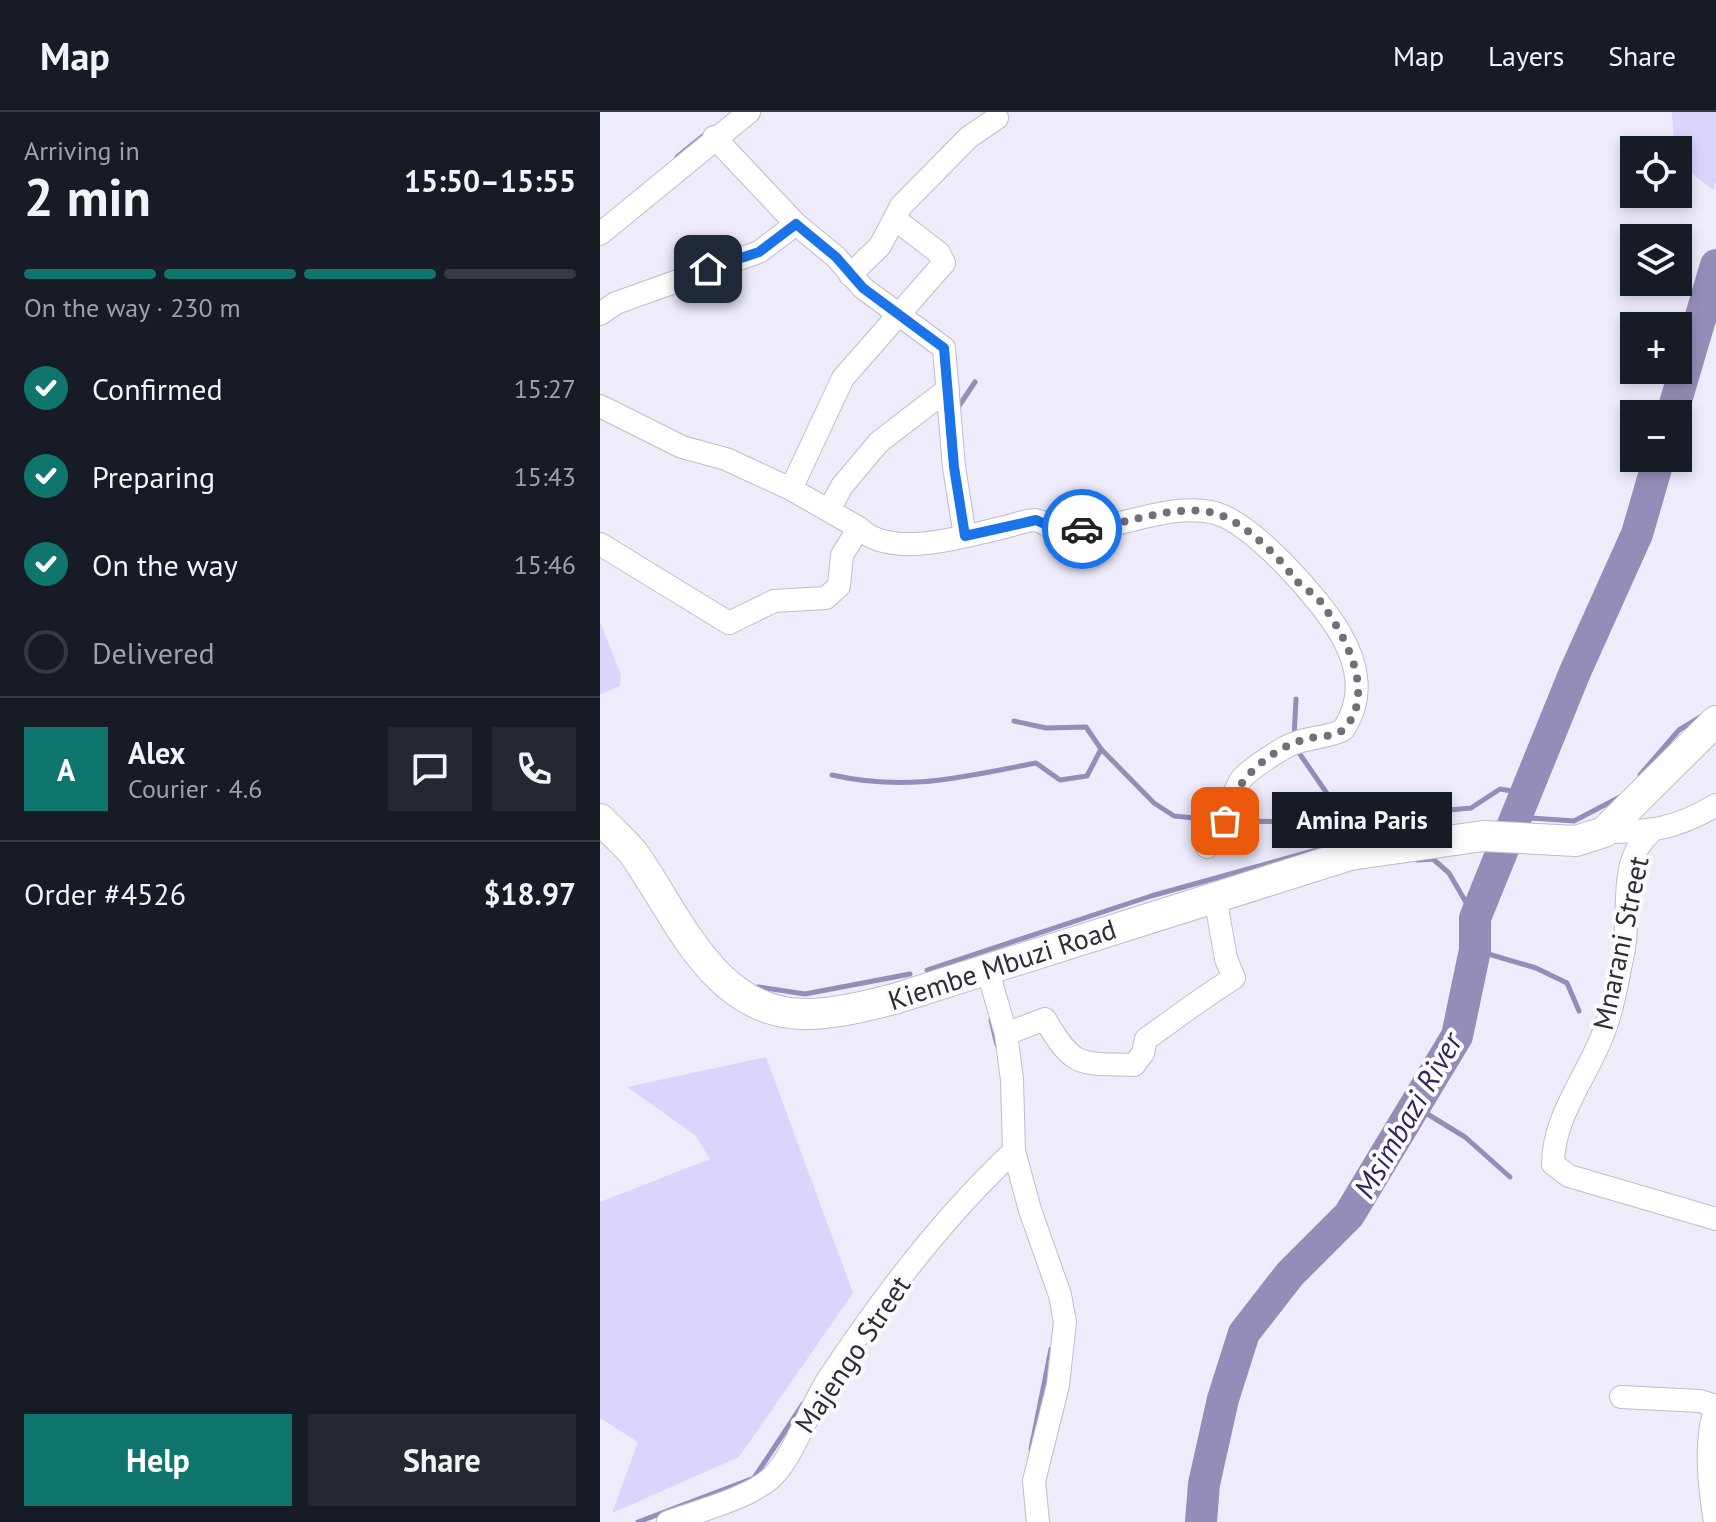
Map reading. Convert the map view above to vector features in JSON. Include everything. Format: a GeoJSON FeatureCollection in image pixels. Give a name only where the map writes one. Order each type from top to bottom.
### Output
{"type":"FeatureCollection","features":[{"type":"Feature","properties":{"kind":"main road"},"geometry":{"type":"LineString","coordinates":[[1590,837],[1716,721]]}},
{"type":"Feature","properties":{"kind":"main road","name":"Kiembe Mbuzi Road"},"geometry":{"type":"LineString","coordinates":[[600,819],[632,851],[706,965],[748,1000],[775,1010],[807,1014],[845,1011],[894,999],[1350,855],[1483,836],[1590,837]]}},
{"type":"Feature","properties":{"kind":"street"},"geometry":{"type":"LineString","coordinates":[[600,234],[714,137],[749,112]]}},
{"type":"Feature","properties":{"kind":"street"},"geometry":{"type":"LineString","coordinates":[[850,275],[880,246],[901,206],[969,137],[997,118]]}},
{"type":"Feature","properties":{"kind":"street"},"geometry":{"type":"LineString","coordinates":[[714,137],[796,224],[836,257],[850,275],[944,348],[955,480],[965,536]]}},
{"type":"Feature","properties":{"kind":"street"},"geometry":{"type":"LineString","coordinates":[[791,489],[843,378],[932,281],[944,263],[939,253],[895,219]]}},
{"type":"Feature","properties":{"kind":"street"},"geometry":{"type":"LineString","coordinates":[[600,314],[616,303],[759,252],[796,224]]}},
{"type":"Feature","properties":{"kind":"street"},"geometry":{"type":"LineString","coordinates":[[829,510],[842,486],[879,442],[948,389]]}},
{"type":"Feature","properties":{"kind":"street"},"geometry":{"type":"LineString","coordinates":[[600,406],[682,447],[726,459],[791,489],[859,528],[867,536],[890,543],[924,544],[1036,520],[1058,530],[1094,528],[1191,511],[1217,514],[1266,546],[1318,599],[1351,656],[1358,685],[1354,714],[1343,730],[1285,746],[1263,765],[1252,769],[1241,780],[1225,821],[1207,847]]}},
{"type":"Feature","properties":{"kind":"street"},"geometry":{"type":"LineString","coordinates":[[600,544],[729,623],[774,601],[826,598],[839,586],[842,555],[859,528]]}},
{"type":"Feature","properties":{"kind":"street"},"geometry":{"type":"LineString","coordinates":[[1590,837],[1676,826],[1716,805]]}},
{"type":"Feature","properties":{"kind":"street","name":"Mnarani Street"},"geometry":{"type":"LineString","coordinates":[[1652,831],[1638,848],[1627,882],[1625,938],[1607,1025],[1564,1116],[1553,1164],[1569,1176],[1716,1219]]}},
{"type":"Feature","properties":{"kind":"street"},"geometry":{"type":"LineString","coordinates":[[1006,1034],[1045,1019],[1062,1048],[1079,1063],[1134,1065],[1143,1053],[1146,1039],[1178,1019],[1192,1003],[1234,978],[1226,959],[1215,896]]}},
{"type":"Feature","properties":{"kind":"street"},"geometry":{"type":"LineString","coordinates":[[987,968],[1006,1034],[1012,1080],[1014,1151],[1030,1210],[1060,1295],[1065,1322],[1058,1385],[1034,1481],[1038,1522]]}},
{"type":"Feature","properties":{"kind":"street","name":"Majengo Street"},"geometry":{"type":"LineString","coordinates":[[668,1522],[757,1487],[774,1476],[827,1382],[935,1233],[975,1187],[1014,1151]]}},
{"type":"Feature","properties":{"kind":"street"},"geometry":{"type":"LineString","coordinates":[[1621,1397],[1700,1401],[1716,1406],[1711,1420],[1709,1488],[1715,1522]]}},
{"type":"Feature","properties":{"kind":"shaded area"},"geometry":{"type":"Polygon","coordinates":[[[1672,112],[1716,112],[1716,181],[1713,190],[1692,173],[1692,136],[1674,136],[1672,112]]]}},
{"type":"Feature","properties":{"kind":"shaded area"},"geometry":{"type":"Polygon","coordinates":[[[600,622],[621,675],[620,686],[600,694],[600,622]]]}},
{"type":"Feature","properties":{"kind":"shaded area"},"geometry":{"type":"Polygon","coordinates":[[[766,1057],[853,1293],[739,1457],[612,1513],[638,1442],[600,1418],[600,1202],[710,1159],[695,1135],[627,1087],[766,1057]]]}},
{"type":"Feature","properties":{"kind":"waterway"},"geometry":{"type":"LineString","coordinates":[[677,157],[703,136]]}},
{"type":"Feature","properties":{"kind":"waterway","name":"Msimbazi River"},"geometry":{"type":"LineString","coordinates":[[1676,400],[1716,265]]}},
{"type":"Feature","properties":{"kind":"waterway"},"geometry":{"type":"LineString","coordinates":[[957,409],[975,382]]}},
{"type":"Feature","properties":{"kind":"waterway","name":"Msimbazi River"},"geometry":{"type":"LineString","coordinates":[[1201,1522],[1204,1484],[1223,1399],[1244,1333],[1290,1274],[1349,1215],[1457,1036],[1475,950],[1475,918],[1575,672],[1637,534],[1655,472]]}},
{"type":"Feature","properties":{"kind":"waterway"},"geometry":{"type":"LineString","coordinates":[[1294,737],[1296,699]]}},
{"type":"Feature","properties":{"kind":"waterway"},"geometry":{"type":"LineString","coordinates":[[1640,775],[1679,730],[1702,716]]}},
{"type":"Feature","properties":{"kind":"waterway"},"geometry":{"type":"LineString","coordinates":[[1014,721],[1046,728],[1086,727],[1101,749]]}},
{"type":"Feature","properties":{"kind":"waterway"},"geometry":{"type":"LineString","coordinates":[[832,775],[886,782],[935,781],[1036,763],[1060,780],[1087,776],[1101,749],[1154,803],[1174,816],[1215,820]]}},
{"type":"Feature","properties":{"kind":"waterway"},"geometry":{"type":"LineString","coordinates":[[1297,750],[1346,821]]}},
{"type":"Feature","properties":{"kind":"waterway"},"geometry":{"type":"LineString","coordinates":[[1418,813],[1471,808],[1500,789],[1518,792],[1519,807]]}},
{"type":"Feature","properties":{"kind":"waterway"},"geometry":{"type":"LineString","coordinates":[[1515,817],[1574,821],[1620,797]]}},
{"type":"Feature","properties":{"kind":"waterway"},"geometry":{"type":"LineString","coordinates":[[1229,821],[1335,822],[1373,812],[1375,820],[1348,841]]}},
{"type":"Feature","properties":{"kind":"waterway"},"geometry":{"type":"LineString","coordinates":[[927,970],[1151,896],[1331,846]]}},
{"type":"Feature","properties":{"kind":"waterway"},"geometry":{"type":"LineString","coordinates":[[1417,860],[1433,859],[1449,873],[1475,918]]}},
{"type":"Feature","properties":{"kind":"waterway"},"geometry":{"type":"LineString","coordinates":[[1475,950],[1536,968],[1567,983],[1579,1011]]}},
{"type":"Feature","properties":{"kind":"waterway"},"geometry":{"type":"LineString","coordinates":[[758,987],[805,994],[910,974]]}},
{"type":"Feature","properties":{"kind":"waterway"},"geometry":{"type":"LineString","coordinates":[[991,1020],[997,1045]]}},
{"type":"Feature","properties":{"kind":"waterway"},"geometry":{"type":"LineString","coordinates":[[1416,1107],[1465,1137],[1510,1177]]}},
{"type":"Feature","properties":{"kind":"waterway"},"geometry":{"type":"LineString","coordinates":[[1031,1449],[1051,1349]]}},
{"type":"Feature","properties":{"kind":"waterway"},"geometry":{"type":"LineString","coordinates":[[638,1522],[754,1478],[803,1404]]}},
{"type":"Feature","properties":{"kind":"way so far"},"geometry":{"type":"LineString","coordinates":[[1082,529],[1191,511],[1217,514],[1266,546],[1287,564],[1294,578],[1318,599],[1344,641],[1358,685],[1354,714],[1343,730],[1285,746],[1263,765],[1252,769],[1241,780],[1237,795],[1227,809],[1225,821]]}},
{"type":"Feature","properties":{"kind":"place","name":"Amina Paris"},"geometry":{"type":"Point","coordinates":[1225,821]}},
{"type":"Feature","properties":{"kind":"route"},"geometry":{"type":"LineString","coordinates":[[708,269],[740,261],[759,252],[796,224],[836,257],[863,288],[944,348],[954,467],[965,536],[1036,520],[1058,530],[1082,529]]}}]}
